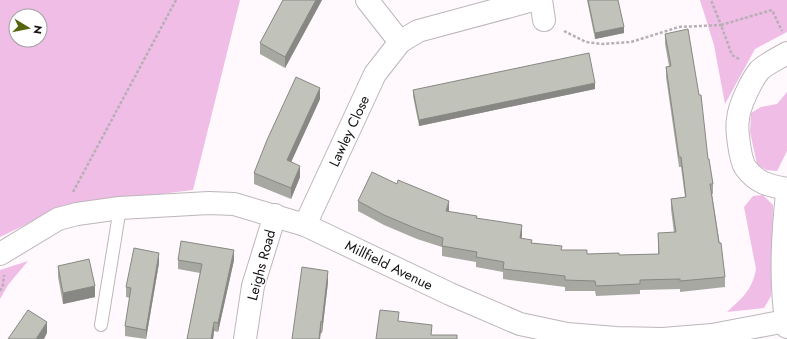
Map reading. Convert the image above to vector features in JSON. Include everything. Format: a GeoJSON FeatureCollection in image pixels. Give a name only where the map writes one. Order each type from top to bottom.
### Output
{"type":"FeatureCollection","features":[{"type":"Feature","properties":{"kind":"street"},"geometry":{"type":"LineString","coordinates":[[367,0],[400,42]]}},
{"type":"Feature","properties":{"kind":"street","name":"Lawley Close"},"geometry":{"type":"LineString","coordinates":[[305,225],[375,74],[400,42],[424,29],[533,0]]}},
{"type":"Feature","properties":{"kind":"street"},"geometry":{"type":"LineString","coordinates":[[785,44],[759,71],[746,92],[738,119],[740,147],[745,166],[758,180],[768,186],[787,189]]}},
{"type":"Feature","properties":{"kind":"street"},"geometry":{"type":"LineString","coordinates":[[786,324],[782,268],[783,228],[787,194]]}},
{"type":"Feature","properties":{"kind":"street","name":"Millfield Avenue"},"geometry":{"type":"LineString","coordinates":[[0,254],[58,219],[77,214],[120,208],[209,203],[234,204],[305,225],[450,294],[519,331],[616,338],[663,339],[712,335],[786,324]]}},
{"type":"Feature","properties":{"kind":"street","name":"Leighs Road"},"geometry":{"type":"LineString","coordinates":[[245,339],[253,286],[275,216]]}},
{"type":"Feature","properties":{"kind":"lane"},"geometry":{"type":"LineString","coordinates":[[101,325],[120,208]]}},
{"type":"Feature","properties":{"kind":"path"},"geometry":{"type":"LineString","coordinates":[[58,219],[176,0]]}},
{"type":"Feature","properties":{"kind":"path"},"geometry":{"type":"LineString","coordinates":[[711,0],[732,55],[759,71]]}},
{"type":"Feature","properties":{"kind":"path"},"geometry":{"type":"LineString","coordinates":[[543,10],[586,42],[602,44],[631,42],[679,27],[721,26],[772,10],[785,44]]}},
{"type":"Feature","properties":{"kind":"shaded area"},"geometry":{"type":"Polygon","coordinates":[[[0,0],[240,0],[193,190],[64,206],[0,237],[0,0]]]}},
{"type":"Feature","properties":{"kind":"shaded area"},"geometry":{"type":"Polygon","coordinates":[[[700,0],[787,0],[787,32],[755,49],[725,104],[714,45],[700,0]]]}},
{"type":"Feature","properties":{"kind":"shaded area"},"geometry":{"type":"Polygon","coordinates":[[[787,92],[787,151],[777,171],[766,170],[757,164],[750,132],[751,113],[761,107],[777,104],[787,92]]]}},
{"type":"Feature","properties":{"kind":"shaded area"},"geometry":{"type":"Polygon","coordinates":[[[763,195],[773,205],[771,296],[764,308],[727,312],[746,294],[754,277],[756,269],[744,207],[753,196],[763,195]]]}},
{"type":"Feature","properties":{"kind":"shaded area"},"geometry":{"type":"Polygon","coordinates":[[[28,261],[8,285],[0,299],[0,270],[28,261]]]}},
{"type":"Feature","properties":{"kind":"building"},"geometry":{"type":"Polygon","coordinates":[[[283,0],[316,0],[285,57],[260,43],[283,0]]]}},
{"type":"Feature","properties":{"kind":"building"},"geometry":{"type":"Polygon","coordinates":[[[588,0],[618,0],[624,27],[595,33],[588,0]]]}},
{"type":"Feature","properties":{"kind":"building"},"geometry":{"type":"Polygon","coordinates":[[[688,29],[699,95],[701,95],[708,159],[713,184],[710,184],[719,243],[721,243],[725,277],[680,281],[680,279],[640,280],[640,284],[596,286],[595,281],[565,280],[565,276],[503,269],[504,262],[476,257],[477,252],[442,246],[443,238],[384,215],[358,201],[372,172],[397,184],[398,180],[449,201],[446,211],[477,216],[476,218],[522,225],[520,238],[532,240],[531,243],[562,246],[561,250],[587,250],[587,254],[659,254],[658,233],[676,232],[671,199],[686,197],[666,67],[671,66],[665,34],[688,29]]]}},
{"type":"Feature","properties":{"kind":"building"},"geometry":{"type":"Polygon","coordinates":[[[589,53],[595,83],[419,120],[413,90],[589,53]]]}},
{"type":"Feature","properties":{"kind":"building"},"geometry":{"type":"Polygon","coordinates":[[[296,77],[320,88],[287,160],[300,166],[291,188],[254,173],[267,140],[296,77]]]}},
{"type":"Feature","properties":{"kind":"building"},"geometry":{"type":"Polygon","coordinates":[[[181,241],[234,250],[218,323],[214,322],[211,339],[187,339],[202,264],[178,260],[181,241]]]}},
{"type":"Feature","properties":{"kind":"building"},"geometry":{"type":"Polygon","coordinates":[[[134,248],[159,253],[146,330],[125,326],[131,288],[126,287],[134,248]]]}},
{"type":"Feature","properties":{"kind":"building"},"geometry":{"type":"Polygon","coordinates":[[[89,259],[95,286],[63,293],[58,266],[89,259]]]}},
{"type":"Feature","properties":{"kind":"building"},"geometry":{"type":"Polygon","coordinates":[[[302,267],[328,271],[319,339],[292,339],[302,267]]]}},
{"type":"Feature","properties":{"kind":"building"},"geometry":{"type":"Polygon","coordinates":[[[28,310],[47,322],[36,339],[8,339],[28,310]]]}},
{"type":"Feature","properties":{"kind":"building"},"geometry":{"type":"Polygon","coordinates":[[[380,310],[399,312],[398,321],[432,325],[431,335],[457,335],[457,339],[376,339],[380,310]]]}}]}
